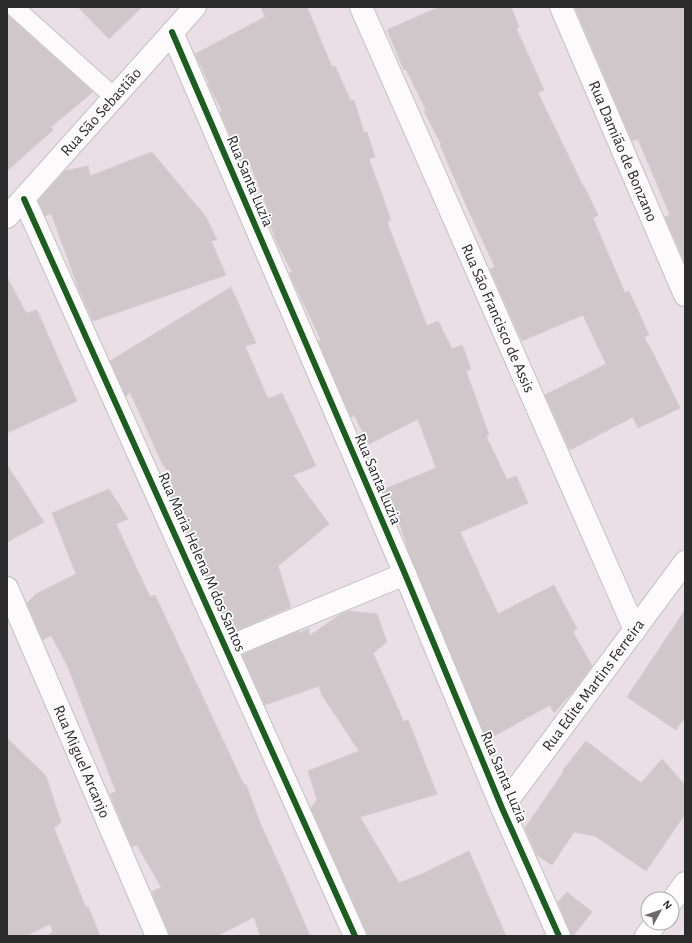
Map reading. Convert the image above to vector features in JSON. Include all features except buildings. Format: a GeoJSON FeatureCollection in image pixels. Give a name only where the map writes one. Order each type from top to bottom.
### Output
{"type":"FeatureCollection","features":[{"type":"Feature","properties":{"kind":"street","name":"Rua São Sebastião"},"geometry":{"type":"LineString","coordinates":[[7,217],[195,7]]}},
{"type":"Feature","properties":{"kind":"street","name":"Rua São Francisco de Assis"},"geometry":{"type":"LineString","coordinates":[[361,7],[635,630]]}},
{"type":"Feature","properties":{"kind":"street","name":"Rua Damião de Bonzano"},"geometry":{"type":"LineString","coordinates":[[561,7],[685,295]]}},
{"type":"Feature","properties":{"kind":"street","name":"Rua Santa Luzia"},"geometry":{"type":"LineString","coordinates":[[172,32],[405,574],[502,808],[558,936]]}},
{"type":"Feature","properties":{"kind":"street","name":"Rua Maria Helena M dos Santos"},"geometry":{"type":"LineString","coordinates":[[24,199],[354,936]]}},
{"type":"Feature","properties":{"kind":"street","name":"Rua Edite Martins Ferreira"},"geometry":{"type":"LineString","coordinates":[[502,808],[685,562]]}},
{"type":"Feature","properties":{"kind":"street"},"geometry":{"type":"LineString","coordinates":[[226,648],[405,574]]}},
{"type":"Feature","properties":{"kind":"street","name":"Rua Miguel Arcanjo"},"geometry":{"type":"LineString","coordinates":[[7,588],[157,936]]}},
{"type":"Feature","properties":{"kind":"lane"},"geometry":{"type":"LineString","coordinates":[[14,7],[114,97]]}},
{"type":"Feature","properties":{"kind":"cycle path"},"geometry":{"type":"LineString","coordinates":[[172,32],[405,574],[502,808],[559,936]]}},
{"type":"Feature","properties":{"kind":"cycle path"},"geometry":{"type":"LineString","coordinates":[[24,199],[355,936]]}}]}
